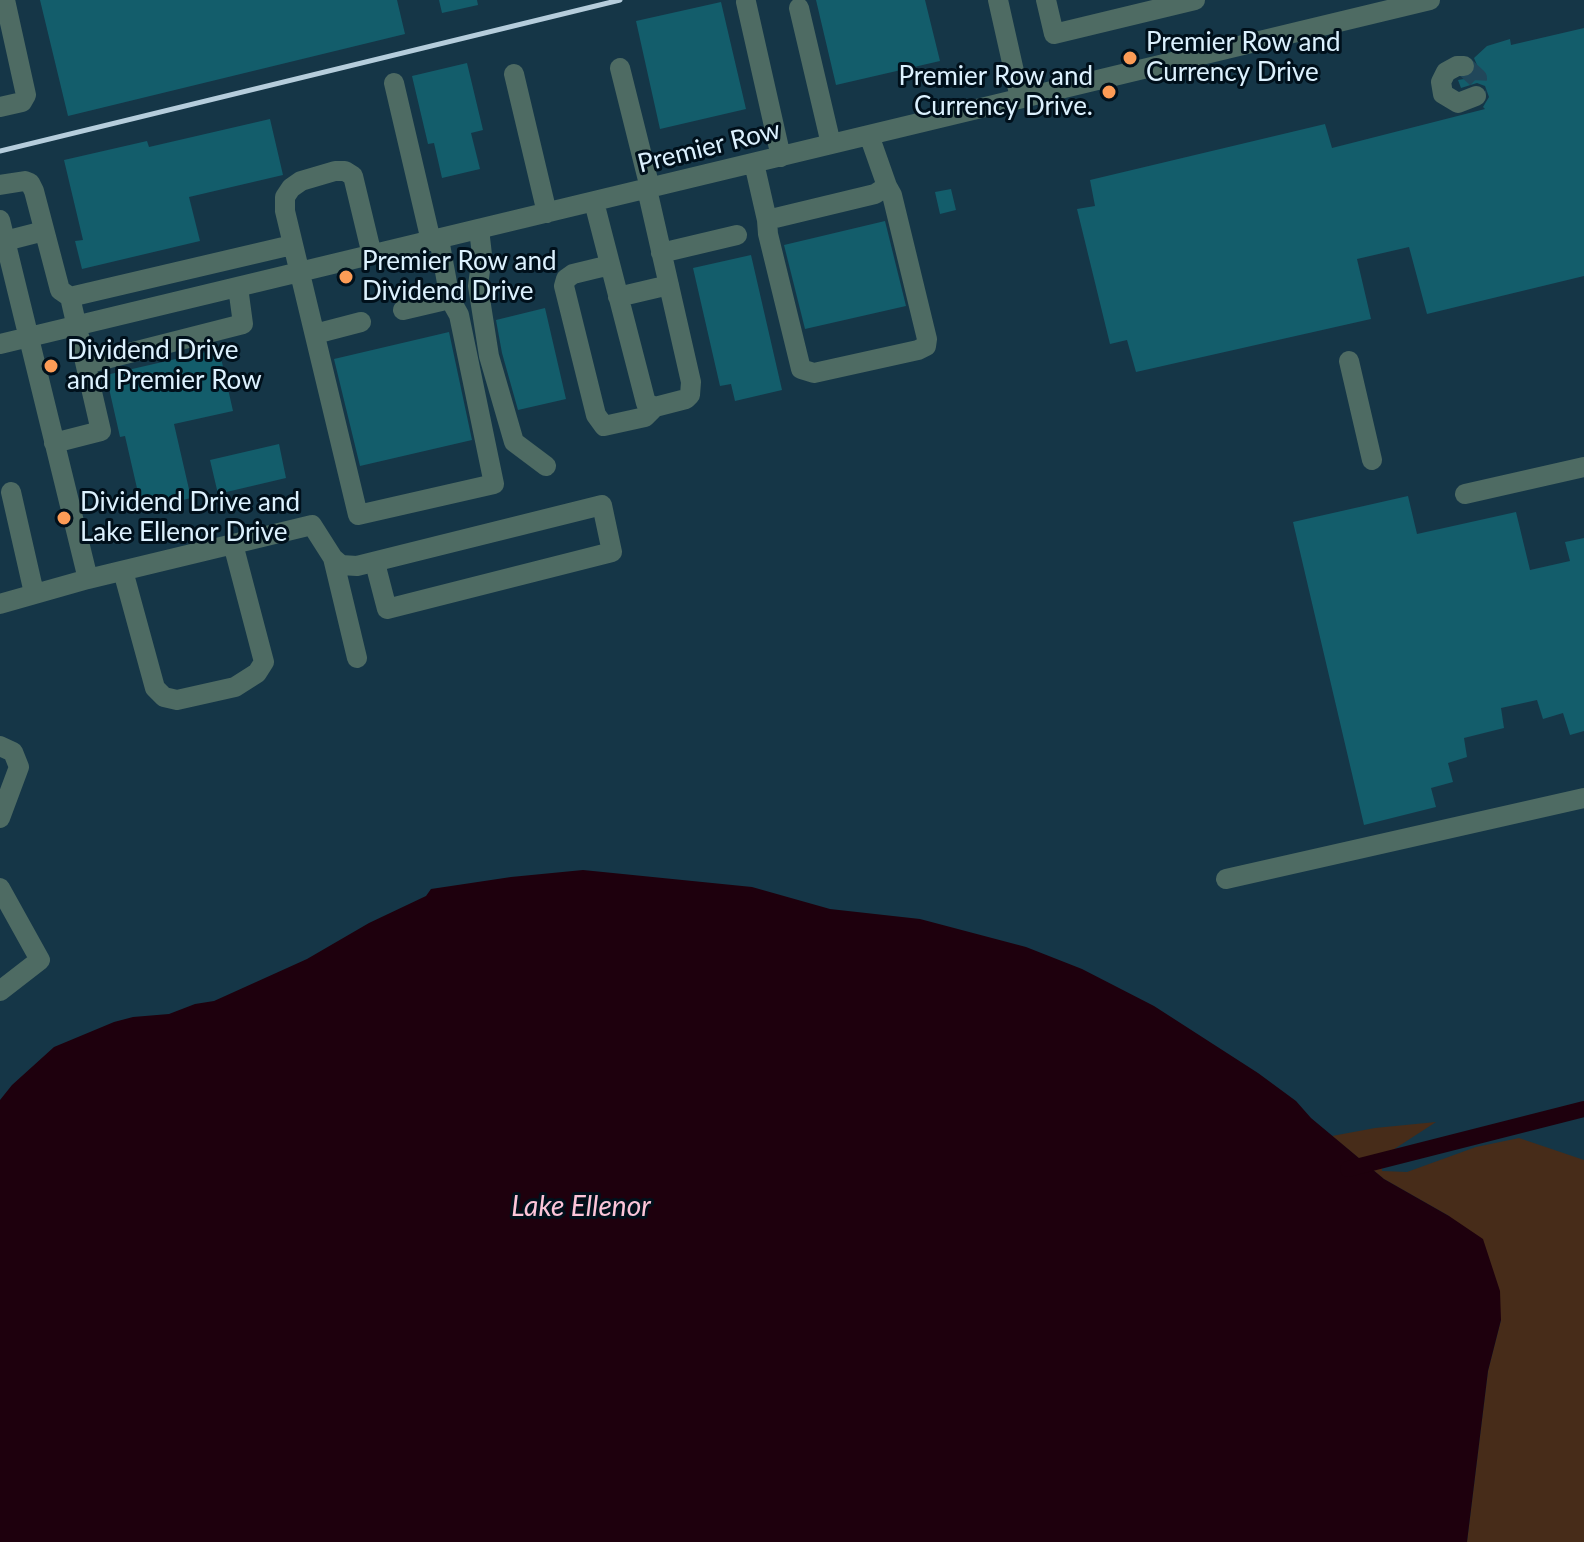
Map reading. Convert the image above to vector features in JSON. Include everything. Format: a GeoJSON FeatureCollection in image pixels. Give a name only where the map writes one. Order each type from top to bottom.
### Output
{"type":"FeatureCollection","features":[{"type":"Feature","properties":{"kind":"street"},"geometry":{"type":"LineString","coordinates":[[0,107],[22,102],[26,95],[5,0]]}},
{"type":"Feature","properties":{"kind":"street"},"geometry":{"type":"LineString","coordinates":[[998,0],[1020,98]]}},
{"type":"Feature","properties":{"kind":"street"},"geometry":{"type":"LineString","coordinates":[[1046,0],[1054,34],[1184,1]]}},
{"type":"Feature","properties":{"kind":"street","name":"Premier Row"},"geometry":{"type":"LineString","coordinates":[[0,344],[1418,1]]}},
{"type":"Feature","properties":{"kind":"street"},"geometry":{"type":"LineString","coordinates":[[746,2],[781,157]]}},
{"type":"Feature","properties":{"kind":"street"},"geometry":{"type":"LineString","coordinates":[[799,8],[831,144]]}},
{"type":"Feature","properties":{"kind":"street"},"geometry":{"type":"LineString","coordinates":[[1464,66],[1436,69],[1441,88],[1447,99],[1458,103],[1476,96]]}},
{"type":"Feature","properties":{"kind":"street"},"geometry":{"type":"LineString","coordinates":[[610,265],[573,274],[566,279],[564,286],[596,415],[604,426],[645,417],[655,407],[686,399],[691,390],[647,189],[648,180],[620,68]]}},
{"type":"Feature","properties":{"kind":"street"},"geometry":{"type":"LineString","coordinates":[[514,74],[547,213]]}},
{"type":"Feature","properties":{"kind":"street"},"geometry":{"type":"LineString","coordinates":[[372,255],[353,176],[345,171],[320,174],[291,188],[285,197],[285,211],[358,515],[494,484],[459,315],[450,299],[394,83]]}},
{"type":"Feature","properties":{"kind":"street"},"geometry":{"type":"LineString","coordinates":[[754,163],[801,369],[814,373],[918,350],[926,346],[927,339],[892,195],[869,135]]}},
{"type":"Feature","properties":{"kind":"street"},"geometry":{"type":"LineString","coordinates":[[0,185],[30,183],[60,290],[70,297],[101,431],[54,443]]}},
{"type":"Feature","properties":{"kind":"street"},"geometry":{"type":"LineString","coordinates":[[767,220],[875,194],[887,186]]}},
{"type":"Feature","properties":{"kind":"street"},"geometry":{"type":"LineString","coordinates":[[594,202],[643,396],[646,403],[655,407]]}},
{"type":"Feature","properties":{"kind":"street"},"geometry":{"type":"LineString","coordinates":[[0,220],[88,579]]}},
{"type":"Feature","properties":{"kind":"street"},"geometry":{"type":"LineString","coordinates":[[479,229],[482,255],[480,298],[489,356],[501,399],[514,442],[546,466]]}},
{"type":"Feature","properties":{"kind":"street"},"geometry":{"type":"LineString","coordinates":[[5,241],[44,231]]}},
{"type":"Feature","properties":{"kind":"street"},"geometry":{"type":"LineString","coordinates":[[661,253],[737,235]]}},
{"type":"Feature","properties":{"kind":"street"},"geometry":{"type":"LineString","coordinates":[[70,297],[292,245]]}},
{"type":"Feature","properties":{"kind":"street"},"geometry":{"type":"LineString","coordinates":[[618,297],[669,285]]}},
{"type":"Feature","properties":{"kind":"street"},"geometry":{"type":"LineString","coordinates":[[86,364],[243,324],[238,287]]}},
{"type":"Feature","properties":{"kind":"street"},"geometry":{"type":"LineString","coordinates":[[403,310],[450,299]]}},
{"type":"Feature","properties":{"kind":"street"},"geometry":{"type":"LineString","coordinates":[[315,334],[361,322]]}},
{"type":"Feature","properties":{"kind":"street"},"geometry":{"type":"LineString","coordinates":[[1349,361],[1372,460]]}},
{"type":"Feature","properties":{"kind":"street"},"geometry":{"type":"LineString","coordinates":[[1465,494],[1584,467]]}},
{"type":"Feature","properties":{"kind":"street"},"geometry":{"type":"LineString","coordinates":[[11,492],[34,593]]}},
{"type":"Feature","properties":{"kind":"street"},"geometry":{"type":"LineString","coordinates":[[0,604],[88,579],[312,525],[341,565],[375,563],[602,505],[612,552],[387,609],[375,563]]}},
{"type":"Feature","properties":{"kind":"street"},"geometry":{"type":"LineString","coordinates":[[123,571],[155,688],[164,697],[177,700],[235,687],[257,673],[264,662],[233,544]]}},
{"type":"Feature","properties":{"kind":"street"},"geometry":{"type":"LineString","coordinates":[[333,558],[357,658]]}},
{"type":"Feature","properties":{"kind":"street"},"geometry":{"type":"LineString","coordinates":[[0,746],[13,752],[19,767],[0,818]]}},
{"type":"Feature","properties":{"kind":"street"},"geometry":{"type":"LineString","coordinates":[[1226,879],[1584,798]]}},
{"type":"Feature","properties":{"kind":"street"},"geometry":{"type":"LineString","coordinates":[[0,888],[40,960],[0,991]]}},
{"type":"Feature","properties":{"kind":"shaded area"},"geometry":{"type":"Polygon","coordinates":[[[0,0],[1584,0],[1584,1542],[1408,1542],[0,1272],[0,0]]]}},
{"type":"Feature","properties":{"kind":"shaded area"},"geometry":{"type":"Polygon","coordinates":[[[1436,1122],[1382,1157],[1382,1171],[1407,1172],[1476,1147],[1519,1138],[1584,1160],[1584,1542],[1467,1542],[1488,1371],[1501,1320],[1449,1216],[1384,1179],[1332,1136],[1436,1122]]]}},
{"type":"Feature","properties":{"kind":"water","name":"Lake Ellenor"},"geometry":{"type":"Polygon","coordinates":[[[583,870],[752,887],[830,909],[920,919],[1026,947],[1082,969],[1154,1006],[1258,1073],[1296,1101],[1311,1118],[1384,1179],[1483,1239],[1500,1291],[1501,1320],[1488,1371],[1467,1542],[0,1542],[0,1100],[12,1085],[54,1047],[114,1022],[169,1014],[214,1001],[307,959],[369,923],[426,896],[431,889],[583,870]]]}},
{"type":"Feature","properties":{"kind":"building"},"geometry":{"type":"Polygon","coordinates":[[[40,0],[397,0],[405,34],[68,116],[40,0]]]}},
{"type":"Feature","properties":{"kind":"building"},"geometry":{"type":"Polygon","coordinates":[[[439,0],[477,0],[478,5],[442,13],[439,0]]]}},
{"type":"Feature","properties":{"kind":"building"},"geometry":{"type":"Polygon","coordinates":[[[816,0],[925,0],[940,61],[836,85],[816,0]]]}},
{"type":"Feature","properties":{"kind":"building"},"geometry":{"type":"Polygon","coordinates":[[[721,2],[746,109],[660,129],[636,21],[721,2]]]}},
{"type":"Feature","properties":{"kind":"building"},"geometry":{"type":"Polygon","coordinates":[[[1584,28],[1584,276],[1427,314],[1409,247],[1357,259],[1371,319],[1136,372],[1127,340],[1110,344],[1077,209],[1095,206],[1090,180],[1325,124],[1332,148],[1485,109],[1483,107],[1489,97],[1485,86],[1477,83],[1461,88],[1458,80],[1470,78],[1475,73],[1477,65],[1474,58],[1487,46],[1510,39],[1511,45],[1584,28]]]}},
{"type":"Feature","properties":{"kind":"building"},"geometry":{"type":"Polygon","coordinates":[[[467,63],[483,130],[471,133],[480,169],[442,178],[434,143],[428,144],[412,76],[467,63]]]}},
{"type":"Feature","properties":{"kind":"building"},"geometry":{"type":"Polygon","coordinates":[[[270,119],[283,175],[189,197],[200,241],[82,269],[75,241],[83,240],[64,160],[147,141],[149,147],[270,119]]]}},
{"type":"Feature","properties":{"kind":"building"},"geometry":{"type":"Polygon","coordinates":[[[951,189],[956,210],[940,214],[935,192],[951,189]]]}},
{"type":"Feature","properties":{"kind":"building"},"geometry":{"type":"Polygon","coordinates":[[[885,221],[906,306],[805,329],[784,245],[885,221]]]}},
{"type":"Feature","properties":{"kind":"building"},"geometry":{"type":"Polygon","coordinates":[[[751,255],[782,390],[735,401],[731,384],[720,386],[693,268],[751,255]]]}},
{"type":"Feature","properties":{"kind":"building"},"geometry":{"type":"Polygon","coordinates":[[[545,308],[566,399],[518,410],[496,320],[545,308]]]}},
{"type":"Feature","properties":{"kind":"building"},"geometry":{"type":"Polygon","coordinates":[[[449,332],[472,440],[360,466],[334,359],[449,332]]]}},
{"type":"Feature","properties":{"kind":"building"},"geometry":{"type":"Polygon","coordinates":[[[219,349],[233,411],[174,424],[191,498],[142,510],[125,436],[120,437],[106,375],[219,349]]]}},
{"type":"Feature","properties":{"kind":"building"},"geometry":{"type":"Polygon","coordinates":[[[279,444],[286,478],[218,494],[210,460],[279,444]]]}},
{"type":"Feature","properties":{"kind":"building"},"geometry":{"type":"Polygon","coordinates":[[[1408,496],[1417,534],[1516,512],[1530,570],[1570,561],[1565,542],[1584,538],[1584,731],[1570,735],[1563,713],[1543,719],[1537,700],[1501,708],[1504,728],[1464,738],[1467,757],[1448,763],[1453,782],[1431,788],[1436,807],[1364,825],[1293,522],[1408,496]]]}},
{"type":"Feature","properties":{"kind":"waterway"},"geometry":{"type":"LineString","coordinates":[[1348,1169],[1584,1109]]}},
{"type":"Feature","properties":{"kind":"tunnel"},"geometry":{"type":"LineString","coordinates":[[1464,66],[1477,78],[1476,96]]}},
{"type":"Feature","properties":{"kind":"railway"},"geometry":{"type":"LineString","coordinates":[[0,151],[620,0]]}},
{"type":"Feature","properties":{"kind":"place","name":"Premier Row and Currency Drive"},"geometry":{"type":"Point","coordinates":[1130,58]}},
{"type":"Feature","properties":{"kind":"place","name":"Premier Row and Currency Drive."},"geometry":{"type":"Point","coordinates":[1109,92]}},
{"type":"Feature","properties":{"kind":"place","name":"Premier Row and Dividend Drive"},"geometry":{"type":"Point","coordinates":[346,277]}},
{"type":"Feature","properties":{"kind":"place","name":"Dividend Drive and Premier Row"},"geometry":{"type":"Point","coordinates":[51,366]}},
{"type":"Feature","properties":{"kind":"place","name":"Dividend Drive and Lake Ellenor Drive"},"geometry":{"type":"Point","coordinates":[64,518]}}]}
